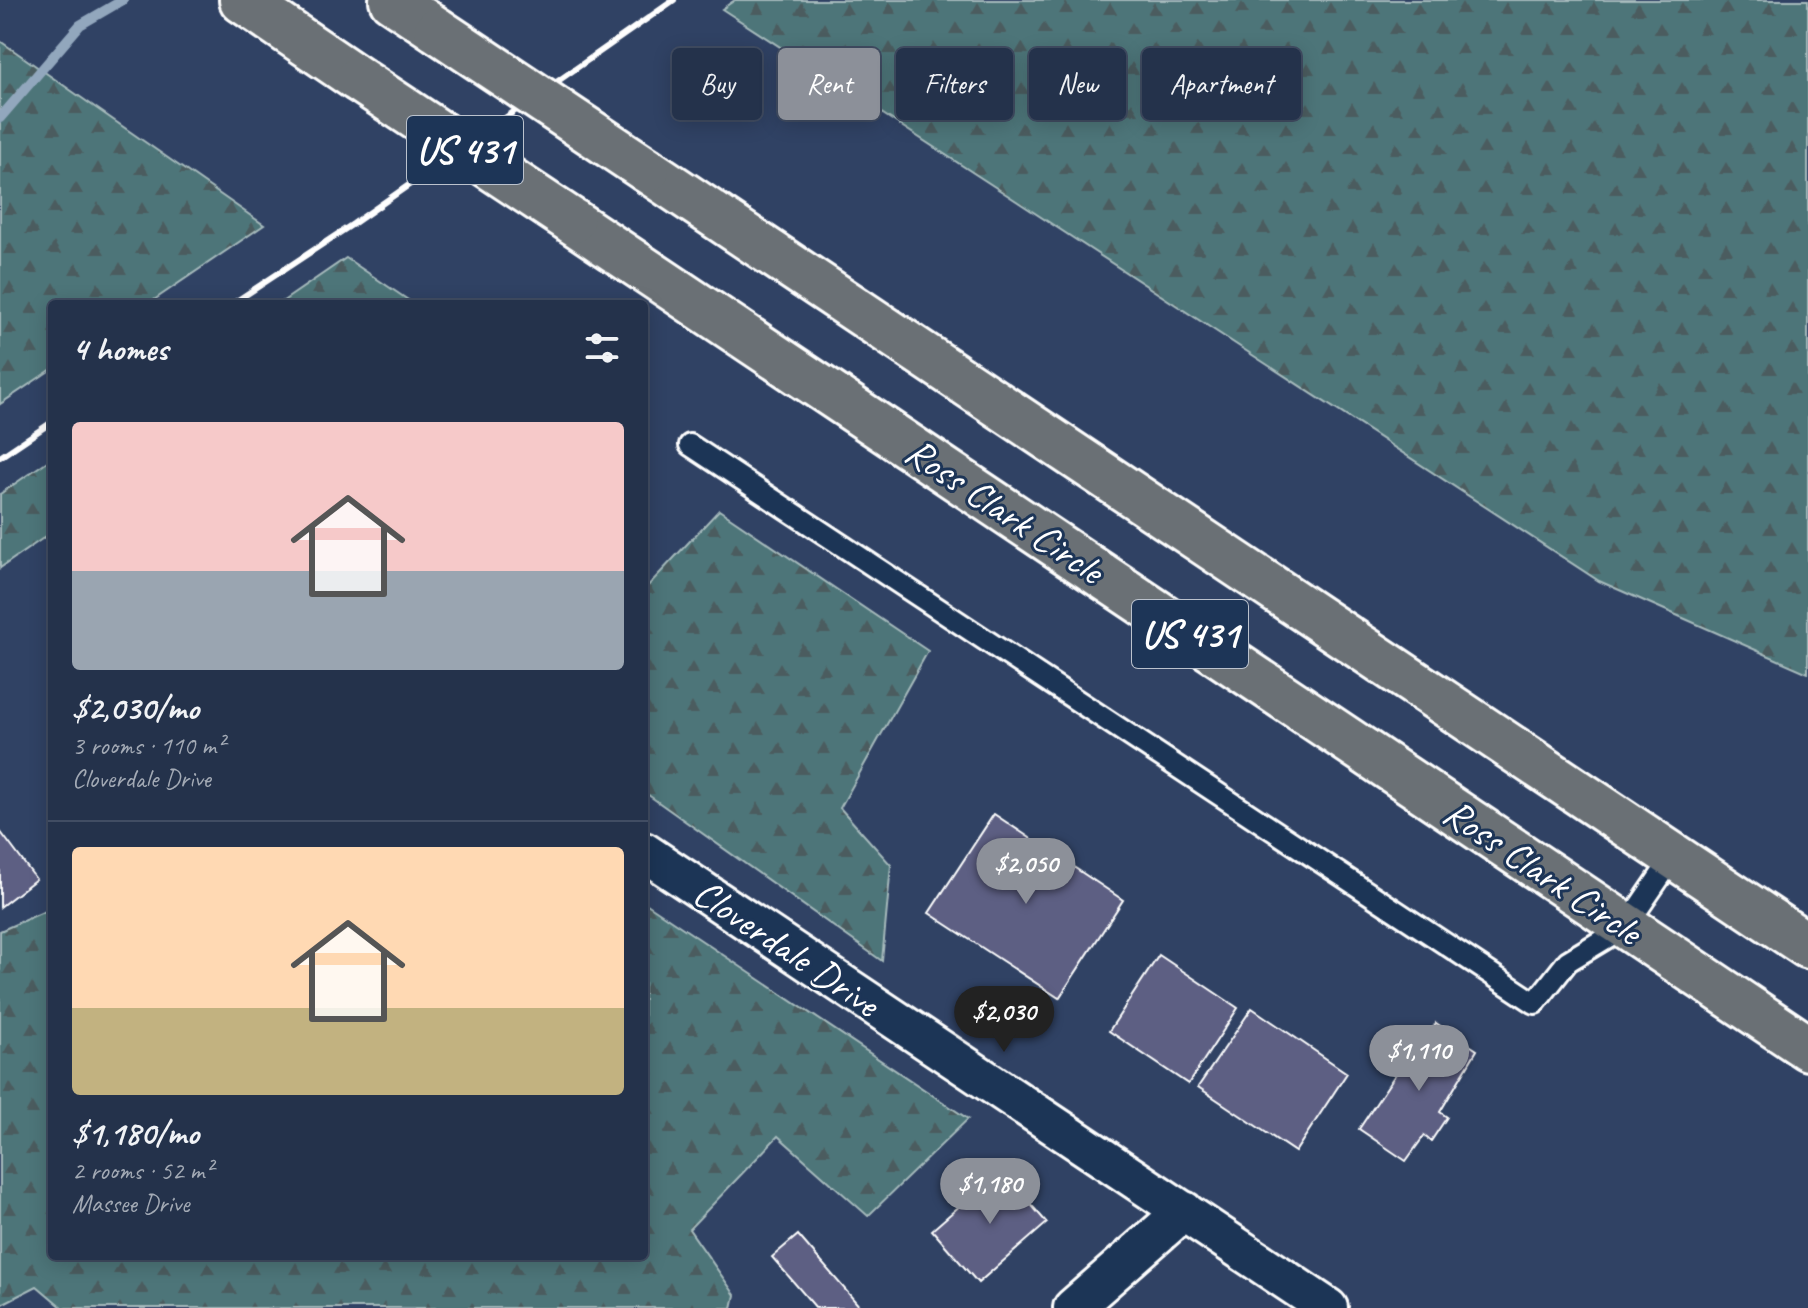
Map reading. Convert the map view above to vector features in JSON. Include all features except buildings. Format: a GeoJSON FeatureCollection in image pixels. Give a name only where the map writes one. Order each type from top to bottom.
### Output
{"type":"FeatureCollection","features":[{"type":"Feature","properties":{"kind":"highway","name":"Ross Clark Circle"},"geometry":{"type":"LineString","coordinates":[[242,0],[1808,1048]]}},
{"type":"Feature","properties":{"kind":"highway","name":"Ross Clark Circle"},"geometry":{"type":"LineString","coordinates":[[392,0],[1808,946]]}},
{"type":"Feature","properties":{"kind":"street","name":"Cloverdale Drive"},"geometry":{"type":"LineString","coordinates":[[648,855],[1328,1308]]}},
{"type":"Feature","properties":{"kind":"street"},"geometry":{"type":"LineString","coordinates":[[1073,1308],[1184,1211]]}},
{"type":"Feature","properties":{"kind":"lane"},"geometry":{"type":"LineString","coordinates":[[690,445],[1535,1003],[1568,961],[1626,926],[1674,856]]}},
{"type":"Feature","properties":{"kind":"green space"},"geometry":{"type":"Polygon","coordinates":[[[735,0],[1808,0],[1808,673],[1599,581],[880,112],[880,48],[782,48],[722,9],[735,0]]]}},
{"type":"Feature","properties":{"kind":"green space"},"geometry":{"type":"Polygon","coordinates":[[[0,41],[264,225],[154,300],[48,300],[48,372],[0,404],[0,41]]]}},
{"type":"Feature","properties":{"kind":"green space"},"geometry":{"type":"Polygon","coordinates":[[[346,258],[408,300],[285,300],[346,258]]]}},
{"type":"Feature","properties":{"kind":"green space"},"geometry":{"type":"Polygon","coordinates":[[[48,461],[48,535],[0,568],[0,494],[48,461]]]}},
{"type":"Feature","properties":{"kind":"green space"},"geometry":{"type":"Polygon","coordinates":[[[719,510],[928,651],[840,808],[891,865],[882,961],[648,795],[648,586],[719,510]]]}},
{"type":"Feature","properties":{"kind":"green space"},"geometry":{"type":"Polygon","coordinates":[[[648,905],[968,1119],[868,1216],[778,1136],[689,1229],[735,1295],[732,1308],[63,1308],[37,1286],[0,1305],[0,931],[48,910],[48,1260],[648,1260],[648,905]]]}},
{"type":"Feature","properties":{"kind":"waterway"},"geometry":{"type":"LineString","coordinates":[[0,118],[80,25],[123,0]]}},
{"type":"Feature","properties":{"kind":"railway"},"geometry":{"type":"LineString","coordinates":[[238,300],[353,224],[674,0]]}},
{"type":"Feature","properties":{"kind":"railway"},"geometry":{"type":"LineString","coordinates":[[0,457],[48,425]]}}]}
